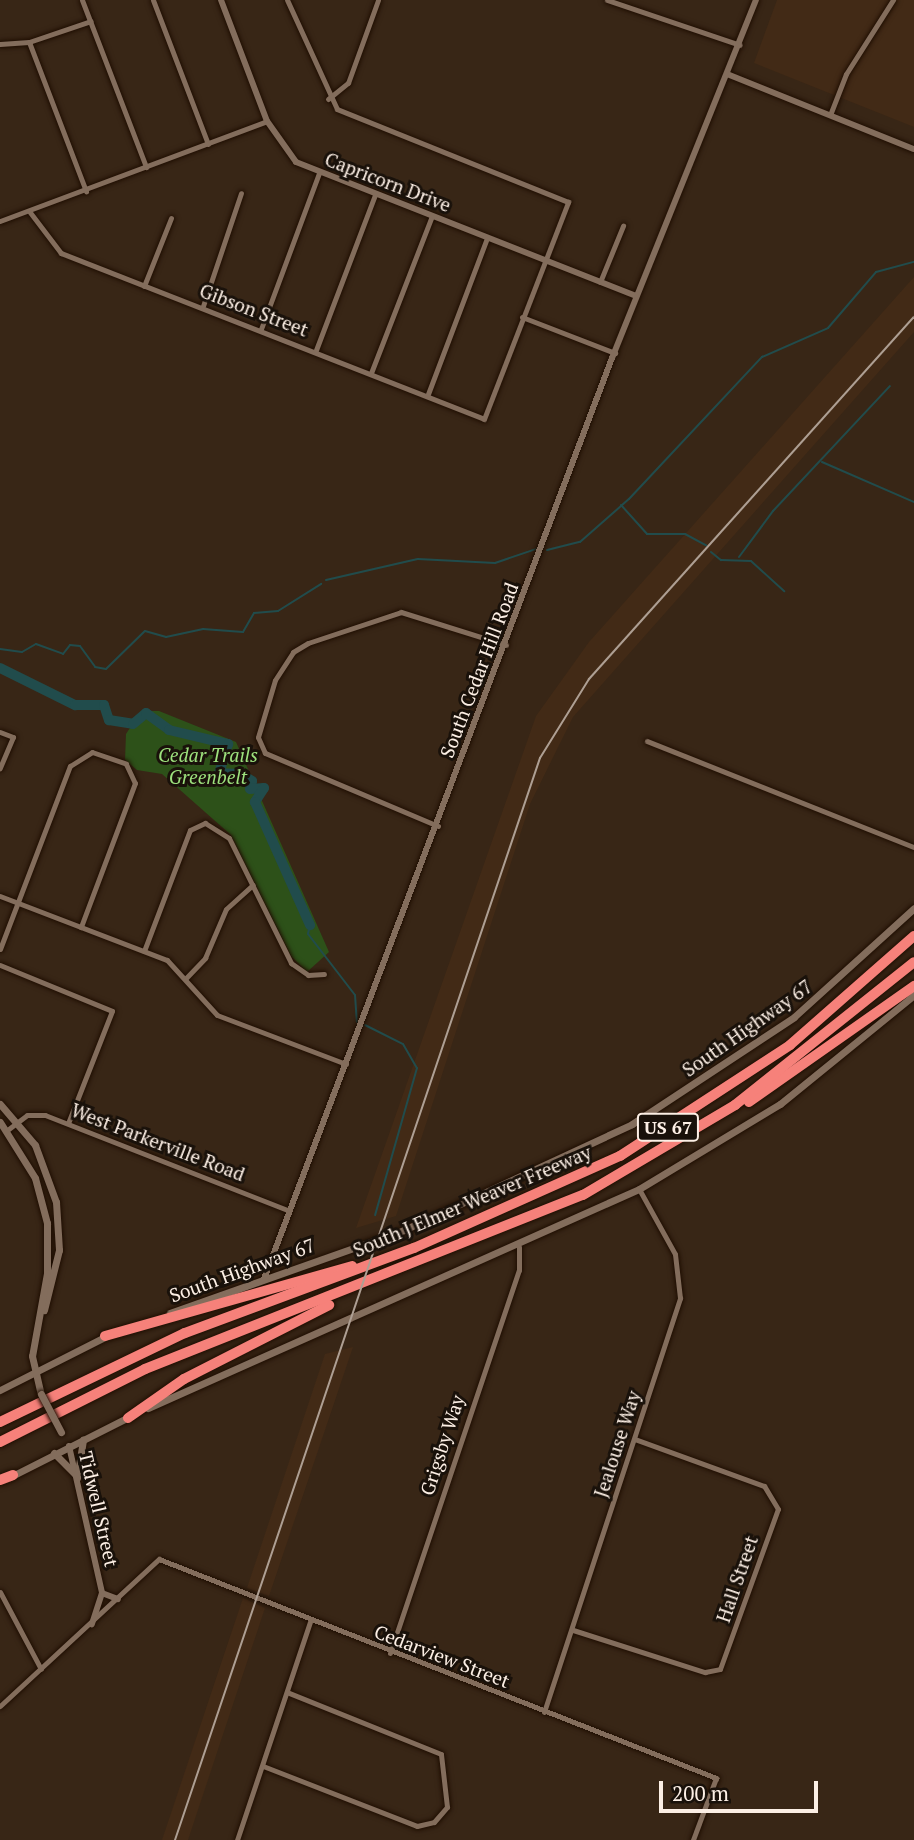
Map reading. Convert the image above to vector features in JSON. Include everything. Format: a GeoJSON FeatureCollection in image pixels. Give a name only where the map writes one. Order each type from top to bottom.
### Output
{"type":"FeatureCollection","features":[{"type":"Feature","properties":{"kind":"highway","name":"South J Elmer Weaver Freeway"},"geometry":{"type":"LineString","coordinates":[[0,1422],[185,1333],[386,1259],[653,1136],[820,1022],[914,936]]}},
{"type":"Feature","properties":{"kind":"highway","name":"South J Elmer Weaver Freeway"},"geometry":{"type":"LineString","coordinates":[[0,1441],[145,1369],[345,1294],[583,1195],[735,1105],[914,962]]}},
{"type":"Feature","properties":{"kind":"highway"},"geometry":{"type":"LineString","coordinates":[[735,1105],[814,1062],[914,986]]}},
{"type":"Feature","properties":{"kind":"highway"},"geometry":{"type":"LineString","coordinates":[[105,1336],[386,1259]]}},
{"type":"Feature","properties":{"kind":"highway"},"geometry":{"type":"LineString","coordinates":[[128,1418],[184,1379],[345,1294]]}},
{"type":"Feature","properties":{"kind":"highway"},"geometry":{"type":"LineString","coordinates":[[0,1481],[13,1475]]}},
{"type":"Feature","properties":{"kind":"main road","name":"South Highway 67"},"geometry":{"type":"LineString","coordinates":[[0,1390],[105,1336],[404,1230],[632,1125],[794,1017],[914,908]]}},
{"type":"Feature","properties":{"kind":"main road"},"geometry":{"type":"LineString","coordinates":[[13,1475],[128,1418],[519,1247],[639,1189],[780,1104],[914,995]]}},
{"type":"Feature","properties":{"kind":"main road"},"geometry":{"type":"LineString","coordinates":[[0,1104],[17,1122]]}},
{"type":"Feature","properties":{"kind":"main road"},"geometry":{"type":"LineString","coordinates":[[0,1122],[6,1130]]}},
{"type":"Feature","properties":{"kind":"main road","name":"Tidwell Street"},"geometry":{"type":"LineString","coordinates":[[17,1122],[44,1162],[58,1218],[55,1278],[38,1323]]}},
{"type":"Feature","properties":{"kind":"main road","name":"Tidwell Street"},"geometry":{"type":"LineString","coordinates":[[6,1130],[35,1178],[47,1223],[34,1372],[41,1394],[69,1446]]}},
{"type":"Feature","properties":{"kind":"main road"},"geometry":{"type":"LineString","coordinates":[[77,1478],[83,1439]]}},
{"type":"Feature","properties":{"kind":"main road"},"geometry":{"type":"LineString","coordinates":[[54,1453],[77,1478]]}},
{"type":"Feature","properties":{"kind":"street"},"geometry":{"type":"LineString","coordinates":[[82,0],[146,167]]}},
{"type":"Feature","properties":{"kind":"street"},"geometry":{"type":"LineString","coordinates":[[153,0],[208,144]]}},
{"type":"Feature","properties":{"kind":"street","name":"Capricorn Drive"},"geometry":{"type":"LineString","coordinates":[[221,0],[278,144],[319,173],[636,296]]}},
{"type":"Feature","properties":{"kind":"street"},"geometry":{"type":"LineString","coordinates":[[287,0],[328,99],[361,122],[568,202],[522,317],[615,353]]}},
{"type":"Feature","properties":{"kind":"street"},"geometry":{"type":"LineString","coordinates":[[328,99],[348,83],[378,0]]}},
{"type":"Feature","properties":{"kind":"street"},"geometry":{"type":"LineString","coordinates":[[607,0],[740,45]]}},
{"type":"Feature","properties":{"kind":"street","name":"South Cedar Hill Road"},"geometry":{"type":"LineString","coordinates":[[264,1279],[288,1210],[438,826],[636,296],[757,0]]}},
{"type":"Feature","properties":{"kind":"street"},"geometry":{"type":"LineString","coordinates":[[830,116],[846,74],[893,0]]}},
{"type":"Feature","properties":{"kind":"street"},"geometry":{"type":"LineString","coordinates":[[0,44],[29,42],[91,21]]}},
{"type":"Feature","properties":{"kind":"street"},"geometry":{"type":"LineString","coordinates":[[29,42],[86,191]]}},
{"type":"Feature","properties":{"kind":"street"},"geometry":{"type":"LineString","coordinates":[[727,74],[913,147]]}},
{"type":"Feature","properties":{"kind":"street"},"geometry":{"type":"LineString","coordinates":[[0,220],[86,191],[267,121]]}},
{"type":"Feature","properties":{"kind":"street"},"geometry":{"type":"LineString","coordinates":[[261,329],[319,173]]}},
{"type":"Feature","properties":{"kind":"street"},"geometry":{"type":"LineString","coordinates":[[203,306],[241,193]]}},
{"type":"Feature","properties":{"kind":"street"},"geometry":{"type":"LineString","coordinates":[[316,350],[375,195]]}},
{"type":"Feature","properties":{"kind":"street","name":"Gibson Street"},"geometry":{"type":"LineString","coordinates":[[29,211],[61,253],[316,350],[484,419],[522,317]]}},
{"type":"Feature","properties":{"kind":"street"},"geometry":{"type":"LineString","coordinates":[[372,373],[432,216]]}},
{"type":"Feature","properties":{"kind":"street"},"geometry":{"type":"LineString","coordinates":[[144,286],[171,218]]}},
{"type":"Feature","properties":{"kind":"street"},"geometry":{"type":"LineString","coordinates":[[600,282],[622,226]]}},
{"type":"Feature","properties":{"kind":"street"},"geometry":{"type":"LineString","coordinates":[[428,394],[487,239]]}},
{"type":"Feature","properties":{"kind":"street"},"geometry":{"type":"LineString","coordinates":[[438,826],[265,753],[258,737],[262,721],[293,652],[392,614],[412,612],[506,645]]}},
{"type":"Feature","properties":{"kind":"street"},"geometry":{"type":"LineString","coordinates":[[0,732],[13,737],[0,768]]}},
{"type":"Feature","properties":{"kind":"street"},"geometry":{"type":"LineString","coordinates":[[647,741],[914,847]]}},
{"type":"Feature","properties":{"kind":"street"},"geometry":{"type":"LineString","coordinates":[[0,949],[75,758],[102,754],[133,773],[133,790],[80,927]]}},
{"type":"Feature","properties":{"kind":"street"},"geometry":{"type":"LineString","coordinates":[[144,951],[196,824],[225,833],[291,963],[308,975],[324,974]]}},
{"type":"Feature","properties":{"kind":"street"},"geometry":{"type":"LineString","coordinates":[[186,978],[205,958],[226,909],[253,885]]}},
{"type":"Feature","properties":{"kind":"street"},"geometry":{"type":"LineString","coordinates":[[0,896],[144,951],[186,978],[217,1015],[346,1064]]}},
{"type":"Feature","properties":{"kind":"street"},"geometry":{"type":"LineString","coordinates":[[0,965],[112,1012],[68,1123]]}},
{"type":"Feature","properties":{"kind":"street","name":"West Parkerville Road"},"geometry":{"type":"LineString","coordinates":[[6,1130],[36,1113],[68,1123],[288,1210]]}},
{"type":"Feature","properties":{"kind":"street","name":"Jealouse Way"},"geometry":{"type":"LineString","coordinates":[[544,1712],[635,1439],[680,1286],[675,1254],[639,1189]]}},
{"type":"Feature","properties":{"kind":"street","name":"Grigsby Way"},"geometry":{"type":"LineString","coordinates":[[390,1653],[519,1270],[519,1247]]}},
{"type":"Feature","properties":{"kind":"street","name":"Hall Street"},"geometry":{"type":"LineString","coordinates":[[573,1630],[705,1672],[720,1669],[778,1509],[764,1486],[635,1439]]}},
{"type":"Feature","properties":{"kind":"street","name":"Tidwell Street"},"geometry":{"type":"LineString","coordinates":[[69,1446],[102,1593],[92,1624]]}},
{"type":"Feature","properties":{"kind":"street","name":"Cedarview Street"},"geometry":{"type":"LineString","coordinates":[[118,1599],[159,1559],[310,1622],[716,1778],[693,1840]]}},
{"type":"Feature","properties":{"kind":"street"},"geometry":{"type":"LineString","coordinates":[[0,1592],[41,1669]]}},
{"type":"Feature","properties":{"kind":"street"},"geometry":{"type":"LineString","coordinates":[[0,1706],[118,1599],[102,1593]]}},
{"type":"Feature","properties":{"kind":"street"},"geometry":{"type":"LineString","coordinates":[[237,1840],[310,1622]]}},
{"type":"Feature","properties":{"kind":"street"},"geometry":{"type":"LineString","coordinates":[[263,1766],[422,1827],[447,1807],[441,1754],[287,1692]]}},
{"type":"Feature","properties":{"kind":"shaded area"},"geometry":{"type":"Polygon","coordinates":[[[777,0],[914,0],[914,127],[754,63],[777,0]]]}},
{"type":"Feature","properties":{"kind":"shaded area"},"geometry":{"type":"Polygon","coordinates":[[[914,277],[914,332],[573,717],[530,804],[396,1216],[356,1228],[536,716],[589,642],[914,277]]]}},
{"type":"Feature","properties":{"kind":"shaded area"},"geometry":{"type":"Polygon","coordinates":[[[353,1347],[269,1596],[247,1588],[325,1354],[353,1347]]]}},
{"type":"Feature","properties":{"kind":"shaded area"},"geometry":{"type":"Polygon","coordinates":[[[243,1598],[265,1608],[188,1840],[162,1840],[243,1598]]]}},
{"type":"Feature","properties":{"kind":"green space","name":"Cedar Trails Greenbelt"},"geometry":{"type":"Polygon","coordinates":[[[141,711],[159,711],[236,742],[329,952],[307,972],[291,956],[231,835],[162,774],[137,770],[125,760],[126,734],[141,711]]]}},
{"type":"Feature","properties":{"kind":"waterway"},"geometry":{"type":"LineString","coordinates":[[547,550],[580,542],[629,499],[762,357],[828,328],[876,272],[914,262]]}},
{"type":"Feature","properties":{"kind":"waterway"},"geometry":{"type":"LineString","coordinates":[[739,557],[773,511],[890,386]]}},
{"type":"Feature","properties":{"kind":"waterway"},"geometry":{"type":"LineString","coordinates":[[822,462],[914,502]]}},
{"type":"Feature","properties":{"kind":"waterway"},"geometry":{"type":"LineString","coordinates":[[621,505],[647,534],[685,534],[706,545]]}},
{"type":"Feature","properties":{"kind":"waterway"},"geometry":{"type":"LineString","coordinates":[[326,580],[418,559],[495,563],[536,549]]}},
{"type":"Feature","properties":{"kind":"waterway"},"geometry":{"type":"LineString","coordinates":[[711,552],[721,560],[751,561],[784,591]]}},
{"type":"Feature","properties":{"kind":"waterway"},"geometry":{"type":"LineString","coordinates":[[0,649],[22,652],[36,644],[63,654],[70,645],[80,646],[95,667],[106,669],[145,631],[166,637],[203,629],[243,632],[254,613],[278,611],[321,584]]}},
{"type":"Feature","properties":{"kind":"waterway"},"geometry":{"type":"LineString","coordinates":[[0,668],[75,705],[104,705],[109,720],[133,724],[146,713],[169,730],[228,744],[219,773],[241,774],[252,781],[250,789],[264,788],[255,802],[310,925]]}},
{"type":"Feature","properties":{"kind":"waterway"},"geometry":{"type":"LineString","coordinates":[[310,925],[308,934],[355,995],[357,1022]]}},
{"type":"Feature","properties":{"kind":"waterway"},"geometry":{"type":"LineString","coordinates":[[365,1025],[403,1044],[417,1068],[375,1215]]}},
{"type":"Feature","properties":{"kind":"railway"},"geometry":{"type":"LineString","coordinates":[[175,1840],[540,758],[589,679],[914,317]]}}]}
